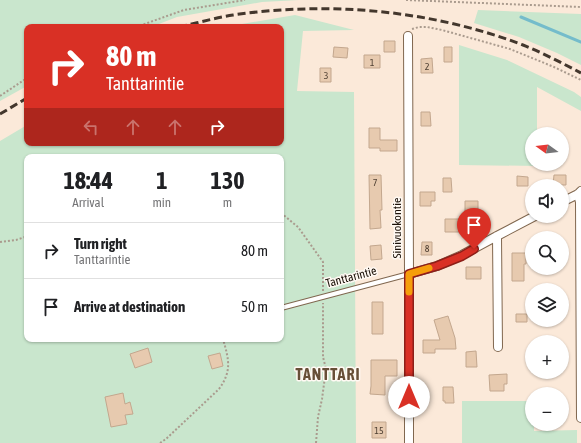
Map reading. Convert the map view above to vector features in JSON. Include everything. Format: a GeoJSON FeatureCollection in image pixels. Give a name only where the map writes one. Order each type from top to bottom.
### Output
{"type":"FeatureCollection","features":[{"type":"Feature","properties":{"kind":"street","name":"Sinivuokontie"},"geometry":{"type":"LineString","coordinates":[[408,36],[409,443]]}},
{"type":"Feature","properties":{"kind":"street"},"geometry":{"type":"LineString","coordinates":[[569,198],[580,192],[581,418]]}},
{"type":"Feature","properties":{"kind":"street","name":"Tanttarintie"},"geometry":{"type":"LineString","coordinates":[[409,274],[437,266],[462,256],[525,221]]}},
{"type":"Feature","properties":{"kind":"street"},"geometry":{"type":"LineString","coordinates":[[497,236],[498,346]]}},
{"type":"Feature","properties":{"kind":"lane","name":"Tanttarintie"},"geometry":{"type":"LineString","coordinates":[[284,307],[409,274]]}},
{"type":"Feature","properties":{"kind":"path"},"geometry":{"type":"LineString","coordinates":[[144,24],[184,10],[245,0]]}},
{"type":"Feature","properties":{"kind":"path"},"geometry":{"type":"LineString","coordinates":[[406,0],[581,7]]}},
{"type":"Feature","properties":{"kind":"path"},"geometry":{"type":"LineString","coordinates":[[408,36],[412,29],[418,27],[442,30],[510,49],[581,80]]}},
{"type":"Feature","properties":{"kind":"path"},"geometry":{"type":"LineString","coordinates":[[0,96],[24,80]]}},
{"type":"Feature","properties":{"kind":"path"},"geometry":{"type":"LineString","coordinates":[[284,215],[298,227],[323,262],[323,356],[326,369],[318,417],[316,443]]}},
{"type":"Feature","properties":{"kind":"path"},"geometry":{"type":"LineString","coordinates":[[0,242],[24,237]]}},
{"type":"Feature","properties":{"kind":"path"},"geometry":{"type":"LineString","coordinates":[[160,443],[219,389],[224,382],[228,373],[228,364],[224,342]]}},
{"type":"Feature","properties":{"kind":"green space"},"geometry":{"type":"Polygon","coordinates":[[[0,0],[299,0],[262,2],[177,17],[159,24],[24,24],[24,88],[0,101],[0,0]]]}},
{"type":"Feature","properties":{"kind":"green space"},"geometry":{"type":"Polygon","coordinates":[[[478,10],[581,14],[581,65],[519,37],[474,23],[478,10]]]}},
{"type":"Feature","properties":{"kind":"green space"},"geometry":{"type":"Polygon","coordinates":[[[295,15],[354,30],[303,31],[297,91],[354,92],[356,443],[0,443],[0,141],[24,127],[24,146],[284,146],[284,24],[242,24],[295,15]]]}},
{"type":"Feature","properties":{"kind":"green space"},"geometry":{"type":"Polygon","coordinates":[[[459,45],[507,60],[574,92],[581,97],[581,111],[537,87],[537,127],[525,127],[525,166],[459,165],[459,45]]]}},
{"type":"Feature","properties":{"kind":"green space"},"geometry":{"type":"Polygon","coordinates":[[[462,401],[525,401],[525,431],[577,430],[577,443],[462,443],[462,401]]]}},
{"type":"Feature","properties":{"kind":"building"},"geometry":{"type":"Polygon","coordinates":[[[384,41],[395,41],[395,52],[384,52],[384,41]]]}},
{"type":"Feature","properties":{"kind":"building"},"geometry":{"type":"Polygon","coordinates":[[[334,47],[348,48],[347,58],[333,57],[334,47]]]}},
{"type":"Feature","properties":{"kind":"building"},"geometry":{"type":"Polygon","coordinates":[[[444,47],[452,47],[452,62],[444,62],[444,47]]]}},
{"type":"Feature","properties":{"kind":"building"},"geometry":{"type":"Polygon","coordinates":[[[364,55],[380,55],[380,68],[364,68],[364,55]]]}},
{"type":"Feature","properties":{"kind":"building"},"geometry":{"type":"Polygon","coordinates":[[[432,58],[433,73],[421,73],[421,59],[432,58]]]}},
{"type":"Feature","properties":{"kind":"building"},"geometry":{"type":"Polygon","coordinates":[[[320,68],[331,68],[331,82],[320,82],[320,68]]]}},
{"type":"Feature","properties":{"kind":"building"},"geometry":{"type":"Polygon","coordinates":[[[421,112],[430,112],[431,126],[421,126],[421,112]]]}},
{"type":"Feature","properties":{"kind":"building"},"geometry":{"type":"Polygon","coordinates":[[[369,128],[380,128],[380,140],[397,140],[397,151],[380,151],[380,148],[369,148],[369,128]]]}},
{"type":"Feature","properties":{"kind":"building"},"geometry":{"type":"Polygon","coordinates":[[[369,175],[381,175],[381,228],[370,229],[369,175]]]}},
{"type":"Feature","properties":{"kind":"building"},"geometry":{"type":"Polygon","coordinates":[[[554,175],[566,175],[566,179],[554,179],[554,175]]]}},
{"type":"Feature","properties":{"kind":"building"},"geometry":{"type":"Polygon","coordinates":[[[517,176],[528,177],[528,179],[525,179],[525,186],[517,186],[517,176]]]}},
{"type":"Feature","properties":{"kind":"building"},"geometry":{"type":"Polygon","coordinates":[[[443,178],[451,178],[452,192],[443,192],[443,178]]]}},
{"type":"Feature","properties":{"kind":"building"},"geometry":{"type":"Polygon","coordinates":[[[420,192],[435,192],[435,201],[431,201],[431,206],[420,206],[420,192]]]}},
{"type":"Feature","properties":{"kind":"building"},"geometry":{"type":"Polygon","coordinates":[[[465,201],[478,201],[479,234],[466,234],[466,232],[445,232],[445,219],[465,219],[465,201]]]}},
{"type":"Feature","properties":{"kind":"building"},"geometry":{"type":"Polygon","coordinates":[[[422,242],[432,242],[432,255],[421,255],[422,242]]]}},
{"type":"Feature","properties":{"kind":"building"},"geometry":{"type":"Polygon","coordinates":[[[381,245],[382,259],[371,260],[370,246],[381,245]]]}},
{"type":"Feature","properties":{"kind":"building"},"geometry":{"type":"Polygon","coordinates":[[[512,253],[525,253],[524,281],[512,281],[512,253]]]}},
{"type":"Feature","properties":{"kind":"building"},"geometry":{"type":"Polygon","coordinates":[[[466,267],[481,267],[481,279],[466,279],[466,267]]]}},
{"type":"Feature","properties":{"kind":"building"},"geometry":{"type":"Polygon","coordinates":[[[372,302],[383,302],[383,334],[372,334],[372,302]]]}},
{"type":"Feature","properties":{"kind":"building"},"geometry":{"type":"Polygon","coordinates":[[[516,314],[525,314],[525,322],[516,322],[516,314]]]}},
{"type":"Feature","properties":{"kind":"building"},"geometry":{"type":"Polygon","coordinates":[[[448,316],[455,338],[456,349],[435,349],[435,353],[423,353],[423,340],[440,340],[434,320],[448,316]]]}},
{"type":"Feature","properties":{"kind":"building"},"geometry":{"type":"Polygon","coordinates":[[[148,348],[152,362],[135,368],[130,354],[148,348]]]}},
{"type":"Feature","properties":{"kind":"building"},"geometry":{"type":"Polygon","coordinates":[[[476,351],[477,367],[466,367],[466,352],[476,351]]]}},
{"type":"Feature","properties":{"kind":"building"},"geometry":{"type":"Polygon","coordinates":[[[220,353],[223,366],[212,369],[208,356],[220,353]]]}},
{"type":"Feature","properties":{"kind":"building"},"geometry":{"type":"Polygon","coordinates":[[[371,360],[397,360],[397,376],[385,376],[385,395],[370,394],[371,360]]]}},
{"type":"Feature","properties":{"kind":"building"},"geometry":{"type":"Polygon","coordinates":[[[507,374],[507,384],[504,384],[504,391],[490,391],[489,375],[507,374]]]}},
{"type":"Feature","properties":{"kind":"building"},"geometry":{"type":"Polygon","coordinates":[[[443,387],[453,387],[454,403],[445,403],[445,401],[443,401],[443,387]]]}},
{"type":"Feature","properties":{"kind":"building"},"geometry":{"type":"Polygon","coordinates":[[[123,393],[125,404],[130,402],[133,414],[125,415],[127,424],[111,427],[105,397],[123,393]]]}},
{"type":"Feature","properties":{"kind":"building"},"geometry":{"type":"Polygon","coordinates":[[[372,422],[386,422],[386,438],[372,438],[372,422]]]}},
{"type":"Feature","properties":{"kind":"waterway"},"geometry":{"type":"LineString","coordinates":[[521,17],[581,42]]}},
{"type":"Feature","properties":{"kind":"railway"},"geometry":{"type":"LineString","coordinates":[[192,24],[233,15],[306,9],[343,9],[416,16],[488,33],[523,45],[581,73]]}},
{"type":"Feature","properties":{"kind":"railway"},"geometry":{"type":"LineString","coordinates":[[0,114],[24,100]]}},
{"type":"Feature","properties":{"kind":"slow traffic"},"geometry":{"type":"LineString","coordinates":[[409,292],[409,274],[429,268]]}},
{"type":"Feature","properties":{"kind":"district","name":"TANTTARI"},"geometry":{"type":"Point","coordinates":[328,374]}},
{"type":"Feature","properties":{"kind":"route"},"geometry":{"type":"LineString","coordinates":[[409,397],[409,274],[437,266],[462,256],[474,249]]}}]}
